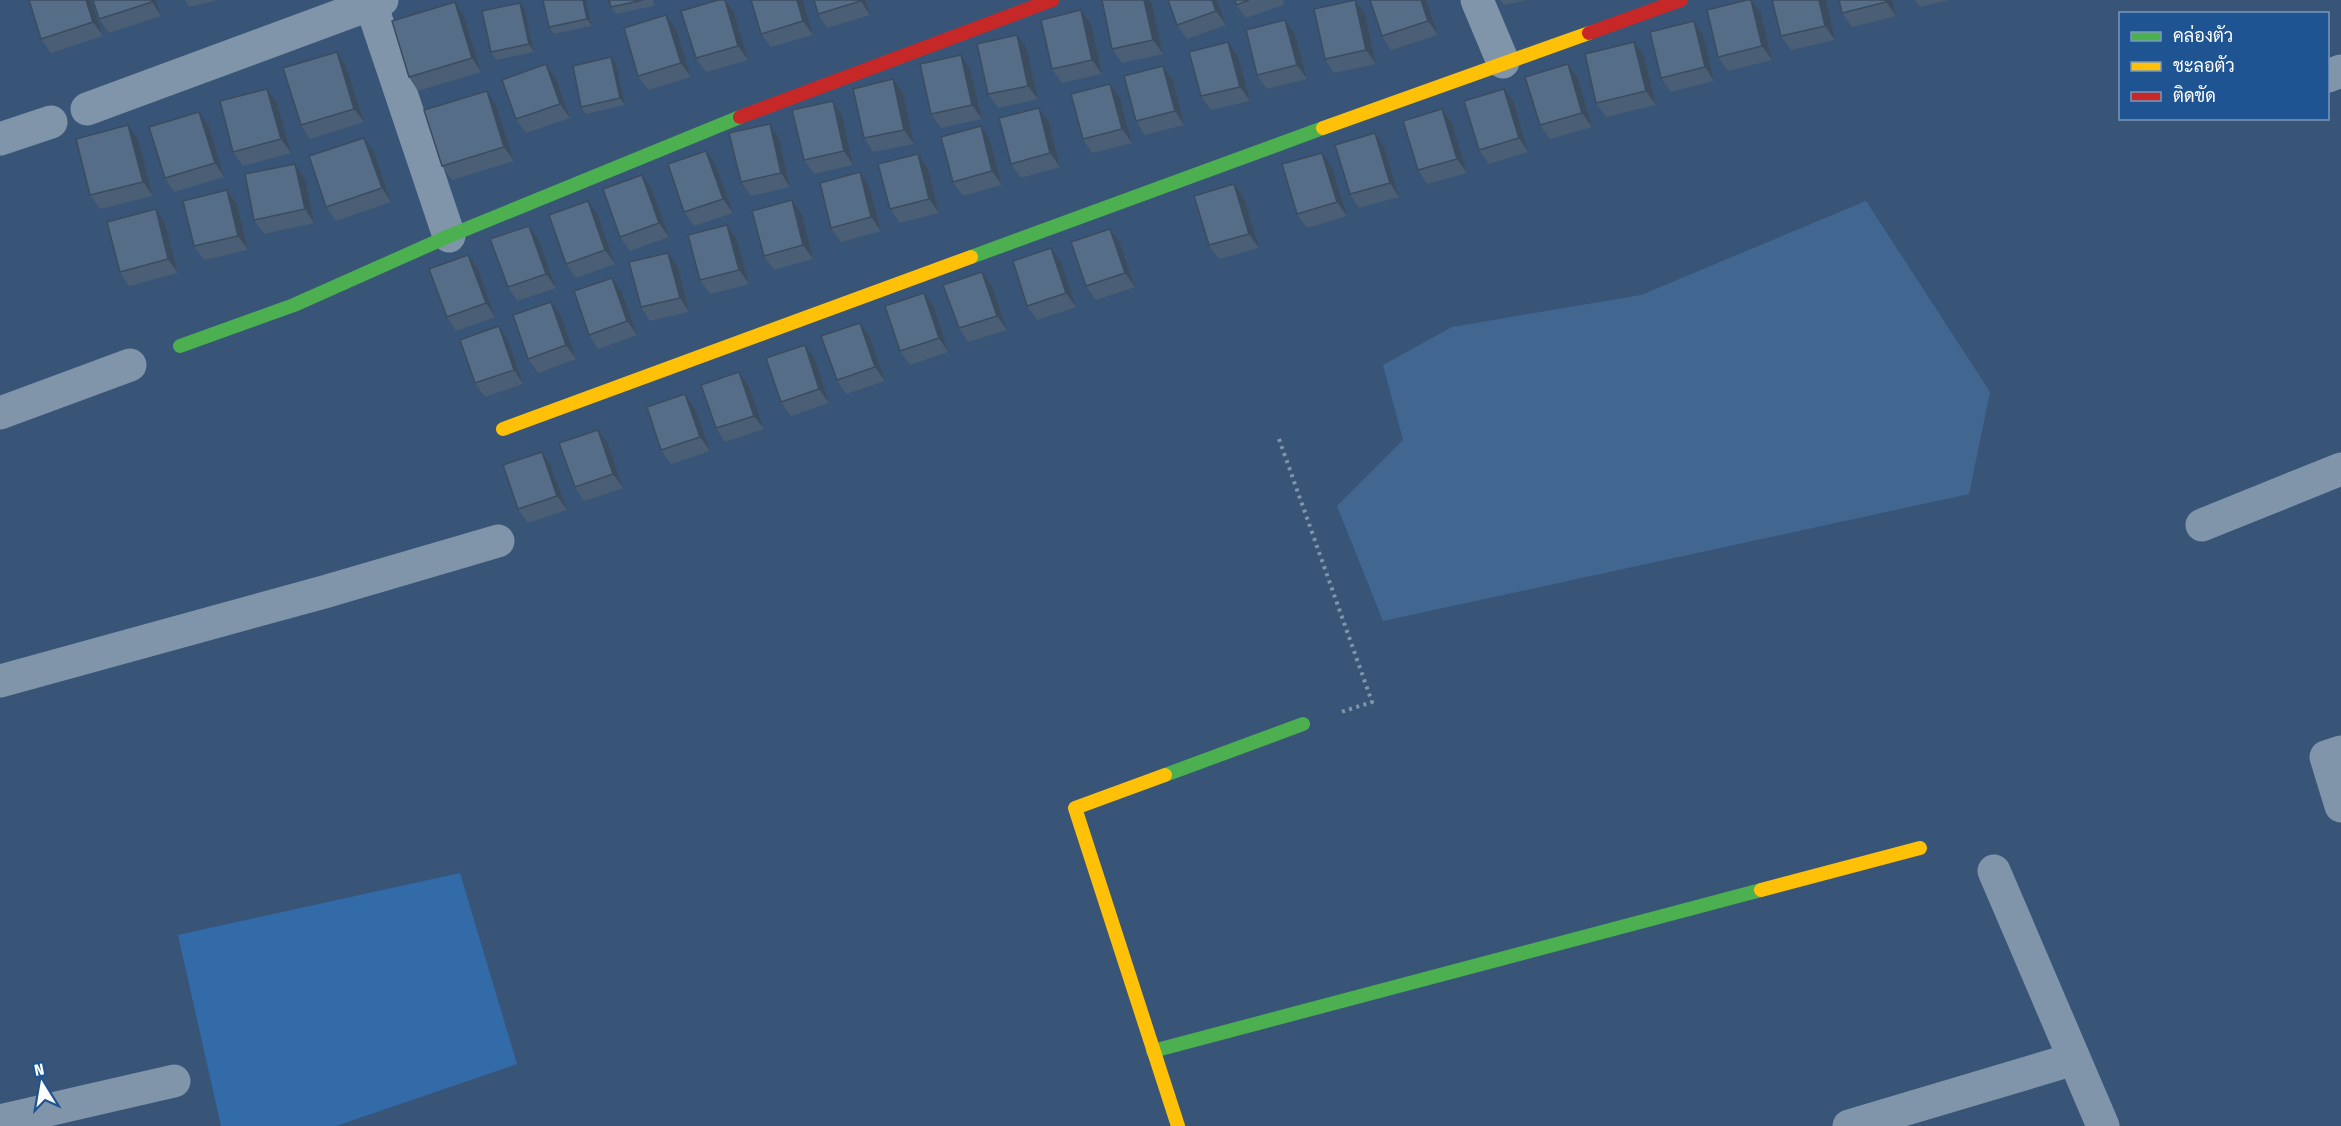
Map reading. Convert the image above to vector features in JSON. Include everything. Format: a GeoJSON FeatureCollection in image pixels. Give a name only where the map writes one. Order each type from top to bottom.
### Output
{"type":"FeatureCollection","features":[{"type":"Feature","properties":{"kind":"street"},"geometry":{"type":"LineString","coordinates":[[180,346],[294,305],[449,236],[737,117],[1052,0]]}},
{"type":"Feature","properties":{"kind":"street"},"geometry":{"type":"LineString","coordinates":[[1477,0],[1503,62]]}},
{"type":"Feature","properties":{"kind":"street"},"geometry":{"type":"LineString","coordinates":[[503,429],[1503,62],[1681,0]]}},
{"type":"Feature","properties":{"kind":"street"},"geometry":{"type":"LineString","coordinates":[[87,109],[376,2],[449,236]]}},
{"type":"Feature","properties":{"kind":"street"},"geometry":{"type":"LineString","coordinates":[[0,139],[51,122]]}},
{"type":"Feature","properties":{"kind":"street"},"geometry":{"type":"LineString","coordinates":[[0,413],[130,365]]}},
{"type":"Feature","properties":{"kind":"street"},"geometry":{"type":"LineString","coordinates":[[2202,525],[2341,469]]}},
{"type":"Feature","properties":{"kind":"street"},"geometry":{"type":"LineString","coordinates":[[0,681],[313,595],[498,541]]}},
{"type":"Feature","properties":{"kind":"street"},"geometry":{"type":"LineString","coordinates":[[1178,1126],[1075,808],[1303,724]]}},
{"type":"Feature","properties":{"kind":"street"},"geometry":{"type":"LineString","coordinates":[[2341,752],[2326,758],[2341,806]]}},
{"type":"Feature","properties":{"kind":"street"},"geometry":{"type":"LineString","coordinates":[[1154,1051],[1920,848]]}},
{"type":"Feature","properties":{"kind":"street"},"geometry":{"type":"LineString","coordinates":[[1994,871],[2103,1126]]}},
{"type":"Feature","properties":{"kind":"street"},"geometry":{"type":"LineString","coordinates":[[1849,1126],[2074,1059]]}},
{"type":"Feature","properties":{"kind":"street"},"geometry":{"type":"LineString","coordinates":[[0,1121],[174,1081]]}},
{"type":"Feature","properties":{"kind":"path"},"geometry":{"type":"LineString","coordinates":[[1279,439],[1372,702],[1303,724]]}},
{"type":"Feature","properties":{"kind":"shaded area"},"geometry":{"type":"Polygon","coordinates":[[[1866,201],[1990,392],[1969,494],[1383,621],[1337,506],[1403,440],[1383,365],[1452,327],[1641,295],[1866,201]]]}},
{"type":"Feature","properties":{"kind":"shaded area"},"geometry":{"type":"Polygon","coordinates":[[[460,873],[517,1064],[336,1126],[221,1126],[178,935],[460,873]]]}},
{"type":"Feature","properties":{"kind":"building"},"geometry":{"type":"Polygon","coordinates":[[[29,0],[86,0],[93,22],[41,39],[29,0]]]}},
{"type":"Feature","properties":{"kind":"building"},"geometry":{"type":"Polygon","coordinates":[[[93,0],[151,0],[152,2],[99,19],[93,0]]]}},
{"type":"Feature","properties":{"kind":"building"},"geometry":{"type":"Polygon","coordinates":[[[543,0],[583,0],[587,19],[549,27],[543,0]]]}},
{"type":"Feature","properties":{"kind":"building"},"geometry":{"type":"Polygon","coordinates":[[[609,0],[643,0],[611,7],[609,0]]]}},
{"type":"Feature","properties":{"kind":"building"},"geometry":{"type":"Polygon","coordinates":[[[725,0],[738,46],[696,58],[681,11],[725,0]]]}},
{"type":"Feature","properties":{"kind":"building"},"geometry":{"type":"Polygon","coordinates":[[[751,0],[797,0],[803,21],[761,34],[751,0]]]}},
{"type":"Feature","properties":{"kind":"building"},"geometry":{"type":"Polygon","coordinates":[[[814,0],[860,0],[861,1],[818,14],[814,0]]]}},
{"type":"Feature","properties":{"kind":"building"},"geometry":{"type":"Polygon","coordinates":[[[1102,0],[1144,0],[1153,40],[1112,49],[1102,0]]]}},
{"type":"Feature","properties":{"kind":"building"},"geometry":{"type":"Polygon","coordinates":[[[1168,0],[1212,0],[1216,11],[1177,25],[1168,0]]]}},
{"type":"Feature","properties":{"kind":"building"},"geometry":{"type":"Polygon","coordinates":[[[1235,0],[1249,0],[1236,5],[1235,0]]]}},
{"type":"Feature","properties":{"kind":"building"},"geometry":{"type":"Polygon","coordinates":[[[1355,0],[1366,50],[1325,59],[1314,9],[1355,0]]]}},
{"type":"Feature","properties":{"kind":"building"},"geometry":{"type":"Polygon","coordinates":[[[1370,0],[1421,0],[1428,21],[1382,36],[1370,0]]]}},
{"type":"Feature","properties":{"kind":"building"},"geometry":{"type":"Polygon","coordinates":[[[1751,0],[1762,46],[1718,57],[1707,10],[1751,0]]]}},
{"type":"Feature","properties":{"kind":"building"},"geometry":{"type":"Polygon","coordinates":[[[1772,0],[1819,0],[1825,26],[1781,36],[1772,0]]]}},
{"type":"Feature","properties":{"kind":"building"},"geometry":{"type":"Polygon","coordinates":[[[1839,0],[1885,0],[1886,2],[1842,13],[1839,0]]]}},
{"type":"Feature","properties":{"kind":"building"},"geometry":{"type":"Polygon","coordinates":[[[455,2],[472,58],[409,77],[392,21],[455,2]]]}},
{"type":"Feature","properties":{"kind":"building"},"geometry":{"type":"Polygon","coordinates":[[[520,3],[529,44],[491,52],[482,11],[520,3]]]}},
{"type":"Feature","properties":{"kind":"building"},"geometry":{"type":"Polygon","coordinates":[[[1081,10],[1092,60],[1052,69],[1041,20],[1081,10]]]}},
{"type":"Feature","properties":{"kind":"building"},"geometry":{"type":"Polygon","coordinates":[[[666,15],[681,63],[638,76],[624,28],[666,15]]]}},
{"type":"Feature","properties":{"kind":"building"},"geometry":{"type":"Polygon","coordinates":[[[1285,20],[1297,65],[1257,75],[1246,30],[1285,20]]]}},
{"type":"Feature","properties":{"kind":"building"},"geometry":{"type":"Polygon","coordinates":[[[1694,21],[1705,67],[1661,78],[1650,32],[1694,21]]]}},
{"type":"Feature","properties":{"kind":"building"},"geometry":{"type":"Polygon","coordinates":[[[1017,35],[1028,86],[988,94],[977,44],[1017,35]]]}},
{"type":"Feature","properties":{"kind":"building"},"geometry":{"type":"Polygon","coordinates":[[[1228,42],[1240,87],[1201,96],[1189,52],[1228,42]]]}},
{"type":"Feature","properties":{"kind":"building"},"geometry":{"type":"Polygon","coordinates":[[[1634,42],[1646,91],[1596,103],[1585,54],[1634,42]]]}},
{"type":"Feature","properties":{"kind":"building"},"geometry":{"type":"Polygon","coordinates":[[[337,52],[354,109],[301,125],[283,68],[337,52]]]}},
{"type":"Feature","properties":{"kind":"building"},"geometry":{"type":"Polygon","coordinates":[[[961,55],[972,105],[931,114],[920,64],[961,55]]]}},
{"type":"Feature","properties":{"kind":"building"},"geometry":{"type":"Polygon","coordinates":[[[611,57],[620,98],[581,107],[573,66],[611,57]]]}},
{"type":"Feature","properties":{"kind":"building"},"geometry":{"type":"Polygon","coordinates":[[[546,64],[560,104],[516,119],[502,80],[546,64]]]}},
{"type":"Feature","properties":{"kind":"building"},"geometry":{"type":"Polygon","coordinates":[[[1568,64],[1582,113],[1540,125],[1525,77],[1568,64]]]}},
{"type":"Feature","properties":{"kind":"building"},"geometry":{"type":"Polygon","coordinates":[[[1163,66],[1175,111],[1136,121],[1124,76],[1163,66]]]}},
{"type":"Feature","properties":{"kind":"building"},"geometry":{"type":"Polygon","coordinates":[[[893,79],[904,130],[864,138],[853,89],[893,79]]]}},
{"type":"Feature","properties":{"kind":"building"},"geometry":{"type":"Polygon","coordinates":[[[1110,84],[1122,129],[1083,139],[1071,94],[1110,84]]]}},
{"type":"Feature","properties":{"kind":"building"},"geometry":{"type":"Polygon","coordinates":[[[267,89],[281,139],[233,152],[220,101],[267,89]]]}},
{"type":"Feature","properties":{"kind":"building"},"geometry":{"type":"Polygon","coordinates":[[[1504,89],[1519,138],[1479,150],[1464,101],[1504,89]]]}},
{"type":"Feature","properties":{"kind":"building"},"geometry":{"type":"Polygon","coordinates":[[[487,91],[504,147],[442,166],[424,110],[487,91]]]}},
{"type":"Feature","properties":{"kind":"building"},"geometry":{"type":"Polygon","coordinates":[[[833,101],[844,151],[804,160],[792,110],[833,101]]]}},
{"type":"Feature","properties":{"kind":"building"},"geometry":{"type":"Polygon","coordinates":[[[1039,108],[1050,153],[1011,164],[999,118],[1039,108]]]}},
{"type":"Feature","properties":{"kind":"building"},"geometry":{"type":"Polygon","coordinates":[[[1442,109],[1457,159],[1418,170],[1403,121],[1442,109]]]}},
{"type":"Feature","properties":{"kind":"building"},"geometry":{"type":"Polygon","coordinates":[[[199,112],[215,163],[165,178],[149,127],[199,112]]]}},
{"type":"Feature","properties":{"kind":"building"},"geometry":{"type":"Polygon","coordinates":[[[770,124],[781,173],[741,182],[729,133],[770,124]]]}},
{"type":"Feature","properties":{"kind":"building"},"geometry":{"type":"Polygon","coordinates":[[[128,125],[143,182],[90,195],[76,139],[128,125]]]}},
{"type":"Feature","properties":{"kind":"building"},"geometry":{"type":"Polygon","coordinates":[[[981,126],[992,171],[953,182],[941,137],[981,126]]]}},
{"type":"Feature","properties":{"kind":"building"},"geometry":{"type":"Polygon","coordinates":[[[1375,133],[1390,183],[1350,194],[1335,145],[1375,133]]]}},
{"type":"Feature","properties":{"kind":"building"},"geometry":{"type":"Polygon","coordinates":[[[364,138],[382,188],[326,207],[309,156],[364,138]]]}},
{"type":"Feature","properties":{"kind":"building"},"geometry":{"type":"Polygon","coordinates":[[[706,151],[723,199],[684,212],[668,164],[706,151]]]}},
{"type":"Feature","properties":{"kind":"building"},"geometry":{"type":"Polygon","coordinates":[[[1322,153],[1337,202],[1297,214],[1282,164],[1322,153]]]}},
{"type":"Feature","properties":{"kind":"building"},"geometry":{"type":"Polygon","coordinates":[[[918,154],[929,199],[890,209],[878,164],[918,154]]]}},
{"type":"Feature","properties":{"kind":"building"},"geometry":{"type":"Polygon","coordinates":[[[295,164],[305,209],[254,220],[245,174],[295,164]]]}},
{"type":"Feature","properties":{"kind":"building"},"geometry":{"type":"Polygon","coordinates":[[[860,172],[871,217],[831,228],[820,183],[860,172]]]}},
{"type":"Feature","properties":{"kind":"building"},"geometry":{"type":"Polygon","coordinates":[[[642,175],[659,223],[620,237],[603,189],[642,175]]]}},
{"type":"Feature","properties":{"kind":"building"},"geometry":{"type":"Polygon","coordinates":[[[1234,184],[1249,234],[1209,245],[1194,196],[1234,184]]]}},
{"type":"Feature","properties":{"kind":"building"},"geometry":{"type":"Polygon","coordinates":[[[227,190],[238,236],[194,246],[183,201],[227,190]]]}},
{"type":"Feature","properties":{"kind":"building"},"geometry":{"type":"Polygon","coordinates":[[[792,200],[803,245],[764,256],[752,211],[792,200]]]}},
{"type":"Feature","properties":{"kind":"building"},"geometry":{"type":"Polygon","coordinates":[[[588,201],[605,250],[566,264],[549,215],[588,201]]]}},
{"type":"Feature","properties":{"kind":"building"},"geometry":{"type":"Polygon","coordinates":[[[156,209],[168,259],[120,272],[107,222],[156,209]]]}},
{"type":"Feature","properties":{"kind":"building"},"geometry":{"type":"Polygon","coordinates":[[[727,225],[739,270],[700,280],[688,235],[727,225]]]}},
{"type":"Feature","properties":{"kind":"building"},"geometry":{"type":"Polygon","coordinates":[[[529,226],[546,274],[508,287],[490,239],[529,226]]]}},
{"type":"Feature","properties":{"kind":"building"},"geometry":{"type":"Polygon","coordinates":[[[1110,229],[1125,273],[1086,286],[1071,242],[1110,229]]]}},
{"type":"Feature","properties":{"kind":"building"},"geometry":{"type":"Polygon","coordinates":[[[1051,248],[1066,293],[1027,306],[1013,261],[1051,248]]]}},
{"type":"Feature","properties":{"kind":"building"},"geometry":{"type":"Polygon","coordinates":[[[668,253],[680,298],[641,307],[629,262],[668,253]]]}},
{"type":"Feature","properties":{"kind":"building"},"geometry":{"type":"Polygon","coordinates":[[[468,255],[486,303],[447,317],[429,269],[468,255]]]}},
{"type":"Feature","properties":{"kind":"building"},"geometry":{"type":"Polygon","coordinates":[[[982,272],[997,316],[959,328],[943,285],[982,272]]]}},
{"type":"Feature","properties":{"kind":"building"},"geometry":{"type":"Polygon","coordinates":[[[612,278],[627,321],[589,335],[574,291],[612,278]]]}},
{"type":"Feature","properties":{"kind":"building"},"geometry":{"type":"Polygon","coordinates":[[[924,293],[939,338],[900,351],[885,306],[924,293]]]}},
{"type":"Feature","properties":{"kind":"building"},"geometry":{"type":"Polygon","coordinates":[[[551,302],[566,345],[528,359],[513,315],[551,302]]]}},
{"type":"Feature","properties":{"kind":"building"},"geometry":{"type":"Polygon","coordinates":[[[860,323],[875,367],[837,380],[821,336],[860,323]]]}},
{"type":"Feature","properties":{"kind":"building"},"geometry":{"type":"Polygon","coordinates":[[[499,326],[514,370],[475,383],[460,340],[499,326]]]}},
{"type":"Feature","properties":{"kind":"building"},"geometry":{"type":"Polygon","coordinates":[[[805,345],[819,389],[781,402],[766,358],[805,345]]]}},
{"type":"Feature","properties":{"kind":"building"},"geometry":{"type":"Polygon","coordinates":[[[739,372],[754,416],[716,428],[701,385],[739,372]]]}},
{"type":"Feature","properties":{"kind":"building"},"geometry":{"type":"Polygon","coordinates":[[[685,394],[700,437],[661,450],[647,407],[685,394]]]}},
{"type":"Feature","properties":{"kind":"building"},"geometry":{"type":"Polygon","coordinates":[[[598,430],[613,474],[575,487],[559,443],[598,430]]]}},
{"type":"Feature","properties":{"kind":"building"},"geometry":{"type":"Polygon","coordinates":[[[542,452],[557,496],[518,509],[503,465],[542,452]]]}},
{"type":"Feature","properties":{"kind":"traffic: fast"},"geometry":{"type":"LineString","coordinates":[[180,346],[294,305],[449,236],[740,117]]}},
{"type":"Feature","properties":{"kind":"traffic: fast"},"geometry":{"type":"LineString","coordinates":[[971,257],[1323,128]]}},
{"type":"Feature","properties":{"kind":"traffic: fast"},"geometry":{"type":"LineString","coordinates":[[1165,775],[1303,724]]}},
{"type":"Feature","properties":{"kind":"traffic: fast"},"geometry":{"type":"LineString","coordinates":[[1153,1051],[1761,890]]}},
{"type":"Feature","properties":{"kind":"traffic: slow"},"geometry":{"type":"LineString","coordinates":[[1323,128],[1589,33]]}},
{"type":"Feature","properties":{"kind":"traffic: slow"},"geometry":{"type":"LineString","coordinates":[[503,429],[971,257]]}},
{"type":"Feature","properties":{"kind":"traffic: slow"},"geometry":{"type":"LineString","coordinates":[[1165,775],[1075,808],[1178,1126]]}},
{"type":"Feature","properties":{"kind":"traffic: slow"},"geometry":{"type":"LineString","coordinates":[[1761,890],[1920,848]]}},
{"type":"Feature","properties":{"kind":"traffic: jam"},"geometry":{"type":"LineString","coordinates":[[740,117],[1052,0]]}},
{"type":"Feature","properties":{"kind":"traffic: jam"},"geometry":{"type":"LineString","coordinates":[[1589,33],[1681,0]]}}]}
